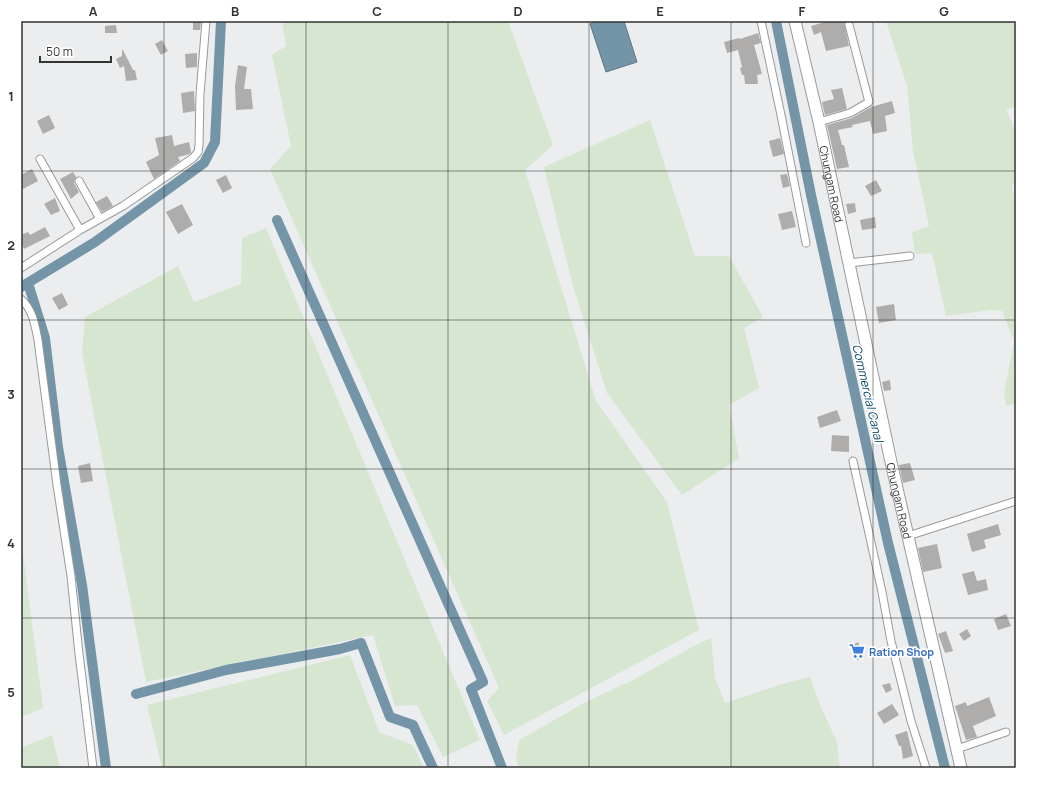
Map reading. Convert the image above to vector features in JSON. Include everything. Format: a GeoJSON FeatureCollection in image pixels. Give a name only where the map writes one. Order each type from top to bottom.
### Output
{"type":"FeatureCollection","features":[{"type":"Feature","properties":{"kind":"main road","name":"Chungam Road"},"geometry":{"type":"LineString","coordinates":[[795,21],[908,536],[958,749],[961,768]]}},
{"type":"Feature","properties":{"kind":"street"},"geometry":{"type":"LineString","coordinates":[[21,268],[80,230],[123,206],[193,158],[198,152],[200,94],[206,21]]}},
{"type":"Feature","properties":{"kind":"street"},"geometry":{"type":"LineString","coordinates":[[761,21],[806,244]]}},
{"type":"Feature","properties":{"kind":"street"},"geometry":{"type":"LineString","coordinates":[[818,122],[850,113],[869,102],[849,25]]}},
{"type":"Feature","properties":{"kind":"street"},"geometry":{"type":"LineString","coordinates":[[40,159],[80,230]]}},
{"type":"Feature","properties":{"kind":"street"},"geometry":{"type":"LineString","coordinates":[[79,181],[100,219]]}},
{"type":"Feature","properties":{"kind":"street"},"geometry":{"type":"LineString","coordinates":[[849,263],[910,256]]}},
{"type":"Feature","properties":{"kind":"street"},"geometry":{"type":"LineString","coordinates":[[21,299],[27,304],[34,319],[38,340],[57,485],[71,576],[78,654],[93,768]]}},
{"type":"Feature","properties":{"kind":"street"},"geometry":{"type":"LineString","coordinates":[[853,461],[882,592],[891,642],[911,721],[926,768]]}},
{"type":"Feature","properties":{"kind":"street"},"geometry":{"type":"LineString","coordinates":[[908,536],[1016,501]]}},
{"type":"Feature","properties":{"kind":"street"},"geometry":{"type":"LineString","coordinates":[[958,749],[1006,732]]}},
{"type":"Feature","properties":{"kind":"green space"},"geometry":{"type":"Polygon","coordinates":[[[282,21],[508,21],[553,145],[525,170],[596,401],[667,502],[699,630],[504,735],[487,701],[499,688],[270,169],[291,146],[272,55],[286,46],[282,21]]]}},
{"type":"Feature","properties":{"kind":"green space"},"geometry":{"type":"Polygon","coordinates":[[[886,21],[1016,21],[1016,106],[1006,110],[1016,131],[1016,182],[1012,185],[1016,212],[1016,403],[1006,406],[1004,393],[1014,341],[1002,311],[991,310],[946,316],[932,253],[915,254],[912,232],[929,226],[913,151],[907,86],[886,21]]]}},
{"type":"Feature","properties":{"kind":"green space"},"geometry":{"type":"Polygon","coordinates":[[[650,120],[695,256],[729,256],[763,317],[744,328],[759,388],[729,405],[739,458],[682,495],[607,393],[572,283],[544,167],[650,120]]]}},
{"type":"Feature","properties":{"kind":"green space"},"geometry":{"type":"Polygon","coordinates":[[[266,228],[480,740],[443,757],[417,705],[395,706],[373,635],[146,682],[82,353],[85,317],[178,266],[194,302],[241,284],[242,238],[266,228]]]}},
{"type":"Feature","properties":{"kind":"green space"},"geometry":{"type":"Polygon","coordinates":[[[21,538],[43,708],[21,717],[21,538]]]}},
{"type":"Feature","properties":{"kind":"green space"},"geometry":{"type":"Polygon","coordinates":[[[711,638],[715,678],[725,703],[779,685],[810,677],[820,705],[837,742],[840,768],[519,768],[516,759],[519,740],[586,702],[633,680],[711,638]]]}},
{"type":"Feature","properties":{"kind":"green space"},"geometry":{"type":"Polygon","coordinates":[[[350,655],[379,732],[413,745],[424,768],[162,768],[147,705],[350,655]]]}},
{"type":"Feature","properties":{"kind":"green space"},"geometry":{"type":"Polygon","coordinates":[[[52,735],[60,768],[21,768],[21,748],[52,735]]]}},
{"type":"Feature","properties":{"kind":"water"},"geometry":{"type":"Polygon","coordinates":[[[598,21],[624,21],[637,62],[606,72],[590,24],[598,21]]]}},
{"type":"Feature","properties":{"kind":"building"},"geometry":{"type":"Polygon","coordinates":[[[193,21],[201,21],[200,30],[193,30],[193,21]]]}},
{"type":"Feature","properties":{"kind":"building"},"geometry":{"type":"Polygon","coordinates":[[[828,21],[844,21],[849,46],[826,51],[821,32],[814,35],[811,26],[828,21]]]}},
{"type":"Feature","properties":{"kind":"building"},"geometry":{"type":"Polygon","coordinates":[[[116,25],[117,33],[105,33],[105,26],[116,25]]]}},
{"type":"Feature","properties":{"kind":"building"},"geometry":{"type":"Polygon","coordinates":[[[758,33],[761,43],[754,45],[762,74],[757,75],[758,84],[745,84],[744,75],[742,75],[740,68],[742,67],[738,50],[727,53],[724,42],[758,33]]]}},
{"type":"Feature","properties":{"kind":"building"},"geometry":{"type":"Polygon","coordinates":[[[162,40],[168,51],[161,55],[155,44],[162,40]]]}},
{"type":"Feature","properties":{"kind":"building"},"geometry":{"type":"Polygon","coordinates":[[[122,50],[133,70],[135,70],[137,80],[126,81],[124,66],[120,68],[116,59],[122,56],[122,50]]]}},
{"type":"Feature","properties":{"kind":"building"},"geometry":{"type":"Polygon","coordinates":[[[197,53],[197,67],[186,68],[185,54],[197,53]]]}},
{"type":"Feature","properties":{"kind":"building"},"geometry":{"type":"Polygon","coordinates":[[[238,65],[247,67],[244,89],[251,89],[253,109],[236,110],[235,86],[238,65]]]}},
{"type":"Feature","properties":{"kind":"building"},"geometry":{"type":"Polygon","coordinates":[[[842,88],[847,109],[825,115],[822,102],[834,99],[831,90],[842,88]]]}},
{"type":"Feature","properties":{"kind":"building"},"geometry":{"type":"Polygon","coordinates":[[[194,91],[195,111],[183,113],[181,93],[194,91]]]}},
{"type":"Feature","properties":{"kind":"building"},"geometry":{"type":"Polygon","coordinates":[[[892,101],[895,113],[885,116],[887,131],[873,134],[870,121],[838,130],[842,145],[844,145],[849,167],[837,169],[827,125],[852,118],[871,107],[892,101]]]}},
{"type":"Feature","properties":{"kind":"building"},"geometry":{"type":"Polygon","coordinates":[[[49,115],[55,128],[43,134],[37,121],[49,115]]]}},
{"type":"Feature","properties":{"kind":"building"},"geometry":{"type":"Polygon","coordinates":[[[172,135],[174,146],[189,142],[191,152],[190,154],[178,157],[180,161],[154,179],[146,162],[159,155],[155,138],[172,135]]]}},
{"type":"Feature","properties":{"kind":"building"},"geometry":{"type":"Polygon","coordinates":[[[780,138],[784,154],[773,157],[769,141],[780,138]]]}},
{"type":"Feature","properties":{"kind":"building"},"geometry":{"type":"Polygon","coordinates":[[[32,169],[38,181],[23,189],[21,185],[21,175],[32,169]]]}},
{"type":"Feature","properties":{"kind":"building"},"geometry":{"type":"Polygon","coordinates":[[[73,172],[76,177],[74,183],[79,192],[71,199],[60,179],[73,172]]]}},
{"type":"Feature","properties":{"kind":"building"},"geometry":{"type":"Polygon","coordinates":[[[787,174],[790,186],[783,188],[780,175],[787,174]]]}},
{"type":"Feature","properties":{"kind":"building"},"geometry":{"type":"Polygon","coordinates":[[[226,175],[232,188],[223,193],[216,180],[226,175]]]}},
{"type":"Feature","properties":{"kind":"building"},"geometry":{"type":"Polygon","coordinates":[[[876,180],[882,191],[871,196],[865,186],[876,180]]]}},
{"type":"Feature","properties":{"kind":"building"},"geometry":{"type":"Polygon","coordinates":[[[107,196],[113,206],[102,212],[96,202],[107,196]]]}},
{"type":"Feature","properties":{"kind":"building"},"geometry":{"type":"Polygon","coordinates":[[[55,198],[60,211],[51,215],[44,204],[55,198]]]}},
{"type":"Feature","properties":{"kind":"building"},"geometry":{"type":"Polygon","coordinates":[[[855,203],[856,212],[848,214],[846,204],[855,203]]]}},
{"type":"Feature","properties":{"kind":"building"},"geometry":{"type":"Polygon","coordinates":[[[182,204],[193,225],[178,234],[166,212],[182,204]]]}},
{"type":"Feature","properties":{"kind":"building"},"geometry":{"type":"Polygon","coordinates":[[[792,211],[796,227],[782,230],[778,214],[792,211]]]}},
{"type":"Feature","properties":{"kind":"building"},"geometry":{"type":"Polygon","coordinates":[[[875,217],[876,228],[862,230],[860,220],[875,217]]]}},
{"type":"Feature","properties":{"kind":"building"},"geometry":{"type":"Polygon","coordinates":[[[45,227],[50,236],[24,249],[21,242],[21,235],[28,232],[30,235],[45,227]]]}},
{"type":"Feature","properties":{"kind":"building"},"geometry":{"type":"Polygon","coordinates":[[[62,293],[68,305],[59,310],[52,298],[62,293]]]}},
{"type":"Feature","properties":{"kind":"building"},"geometry":{"type":"Polygon","coordinates":[[[894,304],[896,320],[879,323],[876,307],[894,304]]]}},
{"type":"Feature","properties":{"kind":"building"},"geometry":{"type":"Polygon","coordinates":[[[890,380],[891,390],[884,391],[882,382],[890,380]]]}},
{"type":"Feature","properties":{"kind":"building"},"geometry":{"type":"Polygon","coordinates":[[[837,410],[841,421],[820,428],[817,417],[837,410]]]}},
{"type":"Feature","properties":{"kind":"building"},"geometry":{"type":"Polygon","coordinates":[[[832,435],[849,436],[849,452],[831,451],[832,435]]]}},
{"type":"Feature","properties":{"kind":"building"},"geometry":{"type":"Polygon","coordinates":[[[90,463],[93,481],[81,483],[78,466],[90,463]]]}},
{"type":"Feature","properties":{"kind":"building"},"geometry":{"type":"Polygon","coordinates":[[[910,463],[915,480],[903,483],[899,465],[910,463]]]}},
{"type":"Feature","properties":{"kind":"building"},"geometry":{"type":"Polygon","coordinates":[[[998,524],[1001,535],[984,540],[986,548],[972,552],[967,534],[998,524]]]}},
{"type":"Feature","properties":{"kind":"building"},"geometry":{"type":"Polygon","coordinates":[[[937,544],[942,568],[923,572],[918,548],[937,544]]]}},
{"type":"Feature","properties":{"kind":"building"},"geometry":{"type":"Polygon","coordinates":[[[974,571],[977,581],[986,579],[988,590],[968,595],[962,574],[974,571]]]}},
{"type":"Feature","properties":{"kind":"building"},"geometry":{"type":"Polygon","coordinates":[[[1006,614],[1011,626],[998,630],[994,619],[1006,614]]]}},
{"type":"Feature","properties":{"kind":"building"},"geometry":{"type":"Polygon","coordinates":[[[967,629],[971,636],[964,641],[959,634],[967,629]]]}},
{"type":"Feature","properties":{"kind":"building"},"geometry":{"type":"Polygon","coordinates":[[[946,631],[953,651],[945,653],[938,634],[946,631]]]}},
{"type":"Feature","properties":{"kind":"building","name":"Ration Shop"},"geometry":{"type":"Polygon","coordinates":[[[858,642],[864,657],[857,660],[851,646],[858,642]]]}},
{"type":"Feature","properties":{"kind":"building"},"geometry":{"type":"Polygon","coordinates":[[[890,683],[892,690],[886,693],[882,685],[890,683]]]}},
{"type":"Feature","properties":{"kind":"building"},"geometry":{"type":"Polygon","coordinates":[[[989,697],[996,716],[973,726],[977,737],[966,740],[955,706],[966,702],[967,706],[989,697]]]}},
{"type":"Feature","properties":{"kind":"building"},"geometry":{"type":"Polygon","coordinates":[[[892,704],[899,715],[884,724],[877,713],[892,704]]]}},
{"type":"Feature","properties":{"kind":"building"},"geometry":{"type":"Polygon","coordinates":[[[907,731],[913,756],[903,759],[901,746],[899,746],[895,735],[907,731]]]}},
{"type":"Feature","properties":{"kind":"waterway"},"geometry":{"type":"LineString","coordinates":[[21,287],[95,242],[204,163],[215,142],[221,21]]}},
{"type":"Feature","properties":{"kind":"waterway","name":"Commercial Canal"},"geometry":{"type":"LineString","coordinates":[[776,21],[811,195],[888,543],[945,768]]}},
{"type":"Feature","properties":{"kind":"waterway"},"geometry":{"type":"LineString","coordinates":[[277,220],[483,682],[471,689],[502,768]]}},
{"type":"Feature","properties":{"kind":"waterway"},"geometry":{"type":"LineString","coordinates":[[28,283],[45,338],[58,447],[82,585],[106,768]]}},
{"type":"Feature","properties":{"kind":"waterway"},"geometry":{"type":"LineString","coordinates":[[136,694],[226,670],[340,649],[361,643],[390,717],[413,725],[433,768]]}},
{"type":"Feature","properties":{"kind":"place","name":"Ration Shop"},"geometry":{"type":"Point","coordinates":[857,651]}}]}
